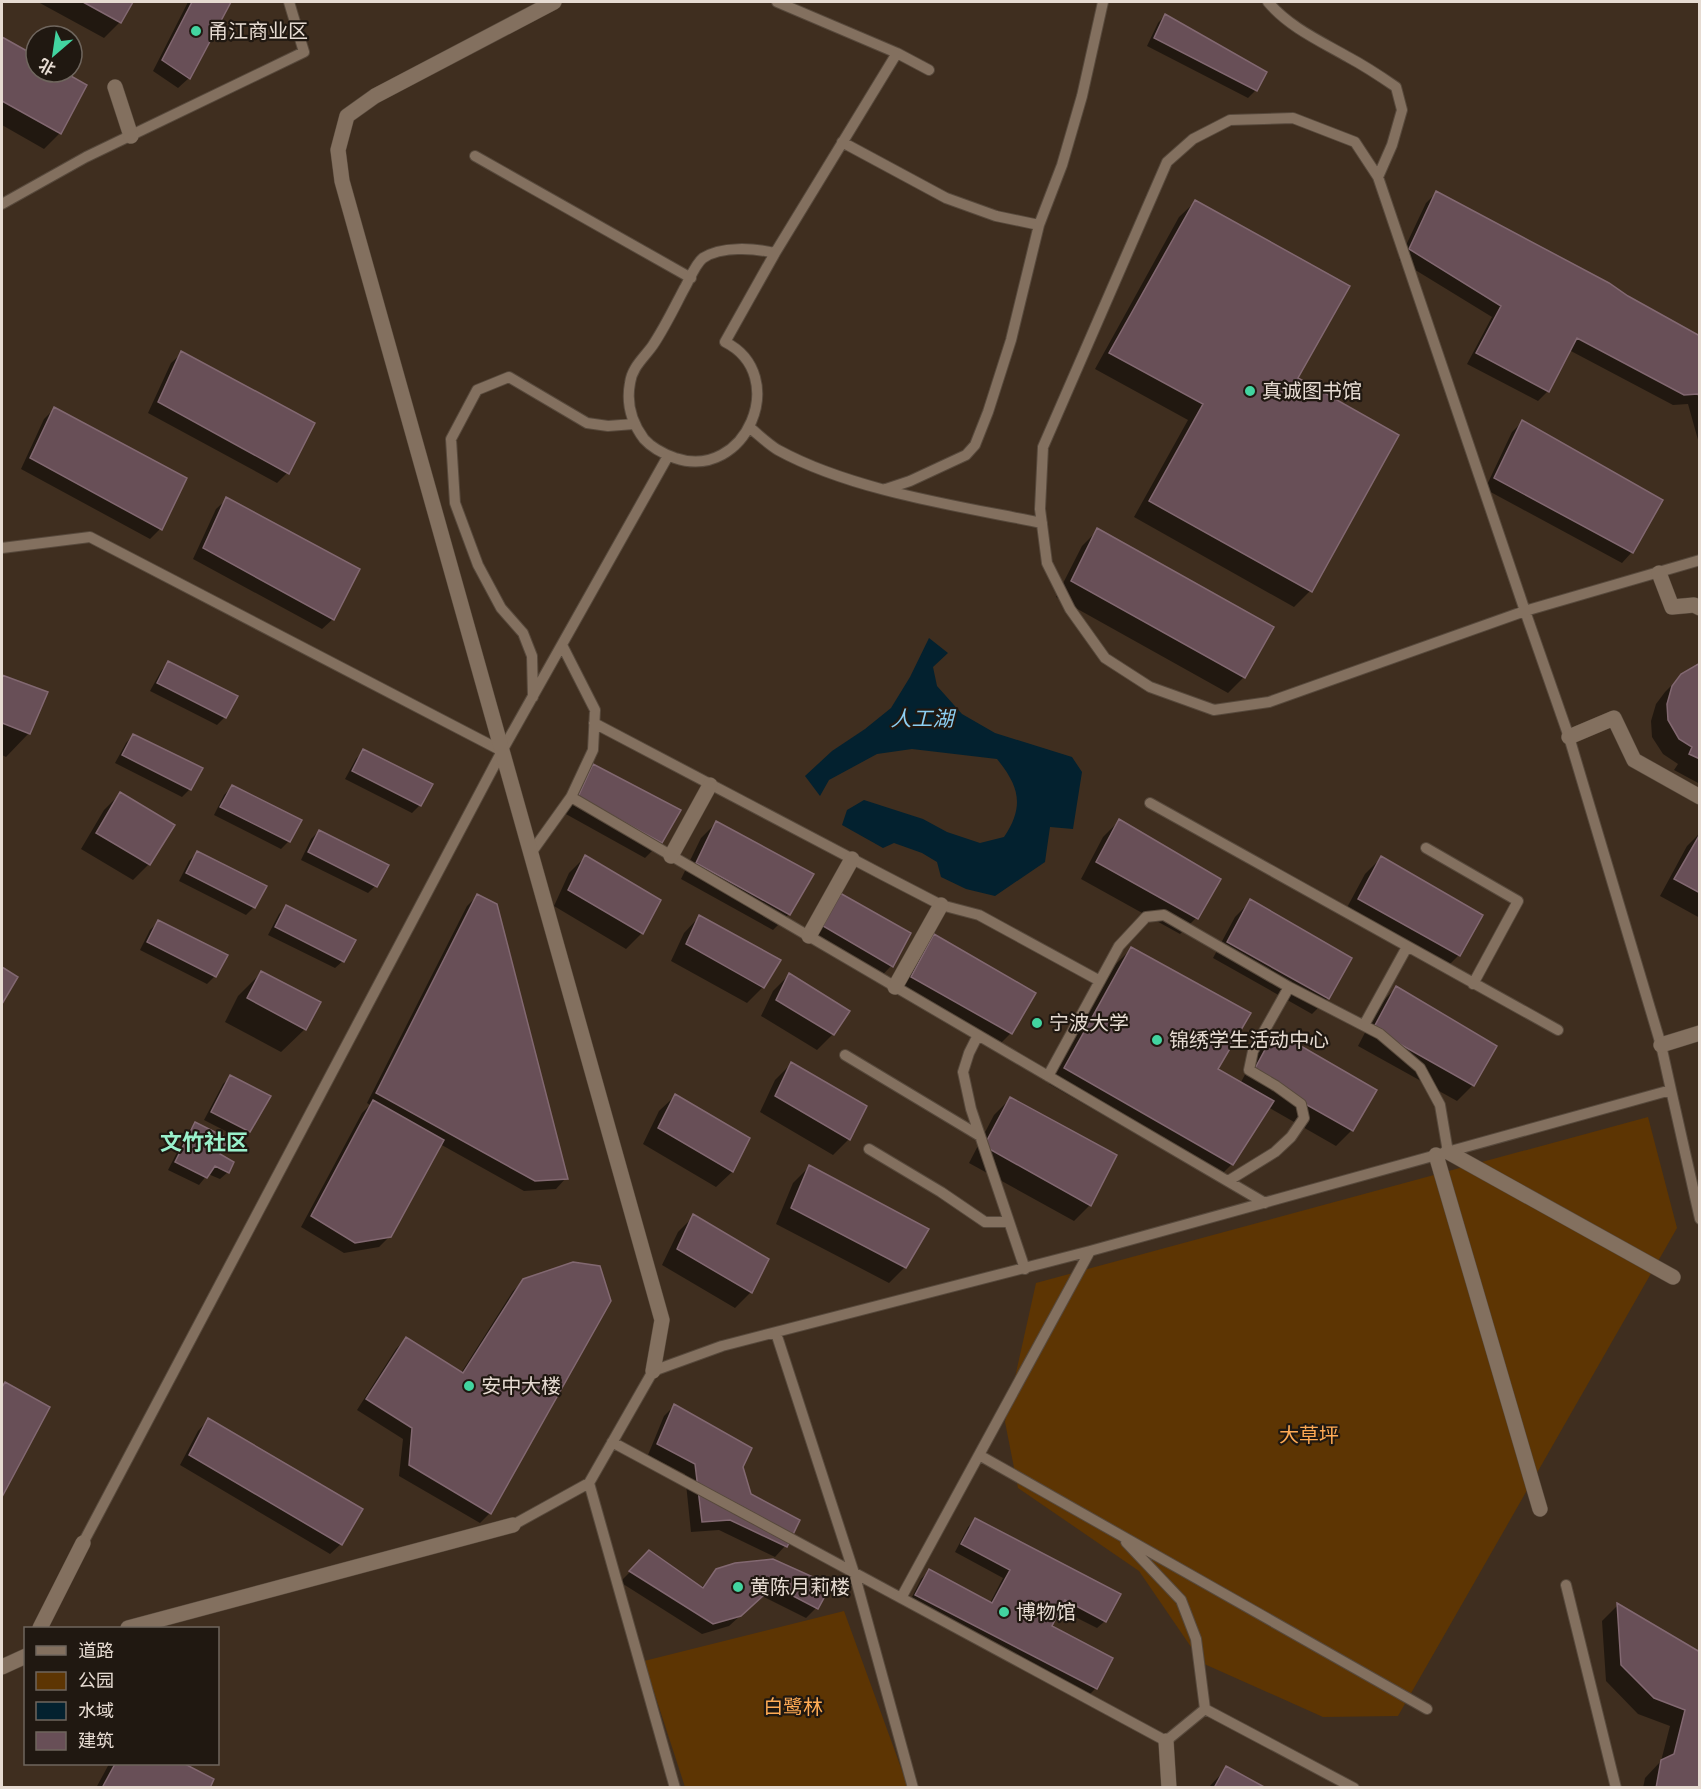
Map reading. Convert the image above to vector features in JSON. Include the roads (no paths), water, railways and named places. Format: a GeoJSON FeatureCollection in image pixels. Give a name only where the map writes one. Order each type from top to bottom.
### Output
{"type":"FeatureCollection","features":[{"type":"Feature","properties":{"kind":"street"},"geometry":{"type":"LineString","coordinates":[[554,2],[375,96],[346,116],[338,150],[342,181],[662,1320],[652,1371]]}},
{"type":"Feature","properties":{"kind":"street"},"geometry":{"type":"LineString","coordinates":[[115,87],[131,136]]}},
{"type":"Feature","properties":{"kind":"street"},"geometry":{"type":"LineString","coordinates":[[1659,573],[1672,607],[1694,605],[1700,608]]}},
{"type":"Feature","properties":{"kind":"street"},"geometry":{"type":"LineString","coordinates":[[1569,736],[1614,718],[1634,760],[1700,797]]}},
{"type":"Feature","properties":{"kind":"street"},"geometry":{"type":"LineString","coordinates":[[671,856],[710,784]]}},
{"type":"Feature","properties":{"kind":"street"},"geometry":{"type":"LineString","coordinates":[[809,936],[852,859]]}},
{"type":"Feature","properties":{"kind":"street"},"geometry":{"type":"LineString","coordinates":[[895,987],[941,905]]}},
{"type":"Feature","properties":{"kind":"street"},"geometry":{"type":"LineString","coordinates":[[1660,1045],[1700,1033]]}},
{"type":"Feature","properties":{"kind":"street"},"geometry":{"type":"LineString","coordinates":[[1442,1154],[1673,1277]]}},
{"type":"Feature","properties":{"kind":"street"},"geometry":{"type":"LineString","coordinates":[[1442,1154],[1540,1509]]}},
{"type":"Feature","properties":{"kind":"street"},"geometry":{"type":"LineString","coordinates":[[135,1627],[513,1525]]}},
{"type":"Feature","properties":{"kind":"street"},"geometry":{"type":"LineString","coordinates":[[41,1627],[82,1544]]}},
{"type":"Feature","properties":{"kind":"street"},"geometry":{"type":"LineString","coordinates":[[2,1666],[24,1657]]}},
{"type":"Feature","properties":{"kind":"street"},"geometry":{"type":"LineString","coordinates":[[1166,1741],[1169,1788]]}},
{"type":"Feature","properties":{"kind":"lane"},"geometry":{"type":"LineString","coordinates":[[2,204],[86,157],[304,52],[289,2]]}},
{"type":"Feature","properties":{"kind":"lane"},"geometry":{"type":"LineString","coordinates":[[777,2],[897,53],[929,70]]}},
{"type":"Feature","properties":{"kind":"lane"},"geometry":{"type":"LineString","coordinates":[[886,489],[910,481],[966,455],[975,445],[1011,340],[1040,225],[1062,165],[1082,96],[1103,2]]}},
{"type":"Feature","properties":{"kind":"lane"},"geometry":{"type":"LineString","coordinates":[[1268,2],[1304,32],[1396,87],[1402,110],[1392,145],[1378,177]]}},
{"type":"Feature","properties":{"kind":"lane"},"geometry":{"type":"LineString","coordinates":[[775,253],[762,250],[719,252],[702,259],[652,346],[638,362],[630,382],[628,403],[634,424],[646,441],[668,456],[683,461],[705,460],[725,453],[741,440],[749,427],[758,401],[755,380],[747,361],[732,345],[725,342],[775,253],[897,53]]}},
{"type":"Feature","properties":{"kind":"lane"},"geometry":{"type":"LineString","coordinates":[[1700,560],[1525,611],[1269,702],[1214,710],[1150,687],[1105,658],[1070,609],[1047,563],[1040,509],[1043,447],[1167,162],[1193,139],[1230,120],[1293,118],[1355,142],[1378,177],[1525,611],[1569,736],[1660,1045],[1700,1219]]}},
{"type":"Feature","properties":{"kind":"lane"},"geometry":{"type":"LineString","coordinates":[[843,142],[946,198],[996,216],[1040,225]]}},
{"type":"Feature","properties":{"kind":"lane"},"geometry":{"type":"LineString","coordinates":[[475,156],[691,278]]}},
{"type":"Feature","properties":{"kind":"lane"},"geometry":{"type":"LineString","coordinates":[[533,697],[532,656],[523,633],[501,608],[478,565],[455,503],[451,439],[477,390],[509,377],[587,423],[608,426],[634,424]]}},
{"type":"Feature","properties":{"kind":"lane"},"geometry":{"type":"LineString","coordinates":[[749,427],[776,449],[816,468],[919,498],[1042,523]]}},
{"type":"Feature","properties":{"kind":"lane"},"geometry":{"type":"LineString","coordinates":[[82,1544],[502,751],[668,456]]}},
{"type":"Feature","properties":{"kind":"lane"},"geometry":{"type":"LineString","coordinates":[[2,548],[90,537],[502,751]]}},
{"type":"Feature","properties":{"kind":"lane"},"geometry":{"type":"LineString","coordinates":[[531,853],[571,797],[593,750],[595,710],[561,645]]}},
{"type":"Feature","properties":{"kind":"lane"},"geometry":{"type":"LineString","coordinates":[[594,723],[941,905],[979,915],[1100,981]]}},
{"type":"Feature","properties":{"kind":"lane"},"geometry":{"type":"LineString","coordinates":[[571,797],[1265,1203]]}},
{"type":"Feature","properties":{"kind":"lane"},"geometry":{"type":"LineString","coordinates":[[1149,803],[1558,1030]]}},
{"type":"Feature","properties":{"kind":"lane"},"geometry":{"type":"LineString","coordinates":[[1426,848],[1518,901],[1473,984]]}},
{"type":"Feature","properties":{"kind":"lane"},"geometry":{"type":"LineString","coordinates":[[1048,1076],[1119,946],[1146,917],[1164,915],[1288,987],[1380,1034],[1420,1068],[1440,1105],[1442,1154]]}},
{"type":"Feature","properties":{"kind":"lane"},"geometry":{"type":"LineString","coordinates":[[1364,1026],[1407,947]]}},
{"type":"Feature","properties":{"kind":"lane"},"geometry":{"type":"LineString","coordinates":[[1228,1181],[1275,1152],[1291,1137],[1304,1118],[1301,1104],[1249,1070],[1254,1051],[1267,1023],[1288,987]]}},
{"type":"Feature","properties":{"kind":"lane"},"geometry":{"type":"LineString","coordinates":[[978,1035],[963,1072],[971,1109],[1025,1269]]}},
{"type":"Feature","properties":{"kind":"lane"},"geometry":{"type":"LineString","coordinates":[[845,1055],[980,1136]]}},
{"type":"Feature","properties":{"kind":"lane"},"geometry":{"type":"LineString","coordinates":[[513,1525],[589,1483],[652,1371],[722,1346],[1025,1269],[1671,1090]]}},
{"type":"Feature","properties":{"kind":"lane"},"geometry":{"type":"LineString","coordinates":[[869,1149],[941,1192],[985,1222],[1009,1221]]}},
{"type":"Feature","properties":{"kind":"lane"},"geometry":{"type":"LineString","coordinates":[[901,1598],[1090,1251]]}},
{"type":"Feature","properties":{"kind":"lane"},"geometry":{"type":"LineString","coordinates":[[776,1333],[854,1573],[913,1788]]}},
{"type":"Feature","properties":{"kind":"lane"},"geometry":{"type":"LineString","coordinates":[[612,1442],[1166,1741],[1205,1709]]}},
{"type":"Feature","properties":{"kind":"lane"},"geometry":{"type":"LineString","coordinates":[[979,1455],[1427,1709]]}},
{"type":"Feature","properties":{"kind":"lane"},"geometry":{"type":"LineString","coordinates":[[589,1483],[675,1788]]}},
{"type":"Feature","properties":{"kind":"lane"},"geometry":{"type":"LineString","coordinates":[[1119,1534],[1181,1600],[1196,1639],[1205,1709]]}},
{"type":"Feature","properties":{"kind":"lane"},"geometry":{"type":"LineString","coordinates":[[1566,1585],[1616,1788]]}},
{"type":"Feature","properties":{"kind":"lane"},"geometry":{"type":"LineString","coordinates":[[1205,1709],[1354,1788]]}},
{"type":"Feature","properties":{"kind":"water","name":"人工湖"},"geometry":{"type":"Polygon","coordinates":[[[929,638],[948,653],[933,667],[937,686],[962,714],[995,733],[1072,757],[1082,772],[1073,829],[1050,827],[1045,862],[995,896],[966,889],[941,877],[937,862],[922,853],[894,843],[883,848],[842,825],[847,810],[864,800],[923,819],[947,832],[980,843],[1004,837],[1015,816],[1017,796],[1010,778],[997,759],[912,749],[877,754],[829,780],[820,796],[805,776],[832,751],[891,708],[910,677],[929,638]]]}},
{"type":"Feature","properties":{"kind":"place","name":"甬江商业区"},"geometry":{"type":"Point","coordinates":[196,31]}},
{"type":"Feature","properties":{"kind":"place","name":"真诚图书馆"},"geometry":{"type":"Point","coordinates":[1250,391]}},
{"type":"Feature","properties":{"kind":"place","name":"宁波大学"},"geometry":{"type":"Point","coordinates":[1037,1023]}},
{"type":"Feature","properties":{"kind":"place","name":"锦绣学生活动中心"},"geometry":{"type":"Point","coordinates":[1157,1040]}},
{"type":"Feature","properties":{"kind":"place","name":"安中大楼"},"geometry":{"type":"Point","coordinates":[469,1386]}},
{"type":"Feature","properties":{"kind":"place","name":"黄陈月莉楼"},"geometry":{"type":"Point","coordinates":[738,1587]}},
{"type":"Feature","properties":{"kind":"place","name":"博物馆"},"geometry":{"type":"Point","coordinates":[1004,1612]}},
{"type":"Feature","properties":{"kind":"district","name":"文竹社区"},"geometry":{"type":"Point","coordinates":[204,1142]}},
{"type":"Feature","properties":{"kind":"park label","name":"大草坪"},"geometry":{"type":"Point","coordinates":[1309,1435]}},
{"type":"Feature","properties":{"kind":"park label","name":"白鹭林"},"geometry":{"type":"Point","coordinates":[793,1707]}}]}
